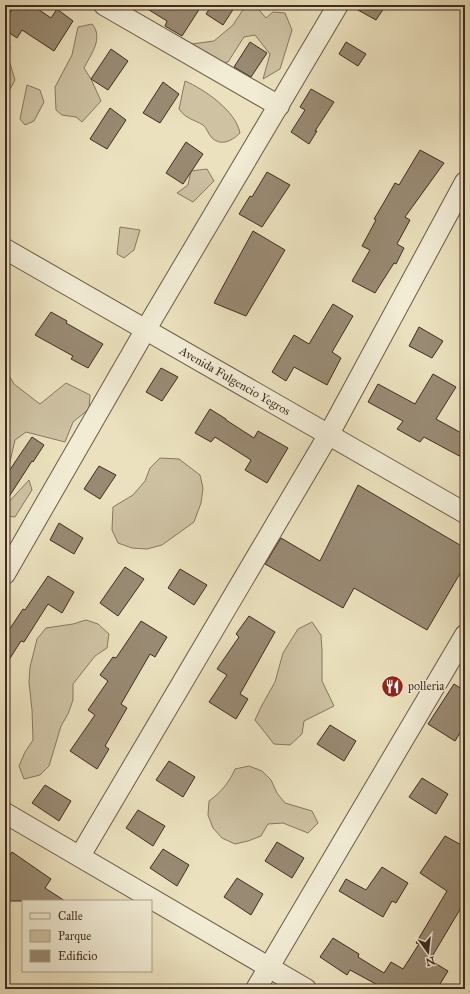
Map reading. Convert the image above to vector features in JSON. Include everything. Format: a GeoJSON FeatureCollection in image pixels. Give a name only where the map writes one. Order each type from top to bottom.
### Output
{"type":"FeatureCollection","features":[{"type":"Feature","properties":{"kind":"street"},"geometry":{"type":"LineString","coordinates":[[104,5],[279,106]]}},
{"type":"Feature","properties":{"kind":"street"},"geometry":{"type":"LineString","coordinates":[[5,574],[13,543],[146,329],[338,5]]}},
{"type":"Feature","properties":{"kind":"street"},"geometry":{"type":"LineString","coordinates":[[80,856],[329,434],[465,182]]}},
{"type":"Feature","properties":{"kind":"street","name":"Avenida Fulgencio Yegros"},"geometry":{"type":"LineString","coordinates":[[5,249],[465,513]]}},
{"type":"Feature","properties":{"kind":"street"},"geometry":{"type":"LineString","coordinates":[[256,989],[465,635]]}},
{"type":"Feature","properties":{"kind":"street"},"geometry":{"type":"LineString","coordinates":[[5,813],[306,989]]}},
{"type":"Feature","properties":{"kind":"green space"},"geometry":{"type":"Polygon","coordinates":[[[246,5],[255,5],[266,18],[273,12],[285,13],[292,30],[280,69],[263,79],[270,54],[255,35],[244,37],[228,62],[206,64],[184,45],[214,41],[233,25],[246,5]]]}},
{"type":"Feature","properties":{"kind":"green space"},"geometry":{"type":"Polygon","coordinates":[[[92,24],[97,35],[97,40],[93,52],[84,68],[101,101],[82,122],[76,117],[62,115],[56,110],[55,87],[72,55],[78,27],[92,24]]]}},
{"type":"Feature","properties":{"kind":"green space"},"geometry":{"type":"Polygon","coordinates":[[[5,40],[10,46],[9,60],[15,80],[9,91],[5,92],[5,40]]]}},
{"type":"Feature","properties":{"kind":"green space"},"geometry":{"type":"Polygon","coordinates":[[[185,81],[210,95],[226,109],[237,125],[240,133],[227,142],[216,141],[209,135],[203,125],[184,115],[179,109],[185,81]]]}},
{"type":"Feature","properties":{"kind":"green space"},"geometry":{"type":"Polygon","coordinates":[[[27,85],[40,90],[44,102],[34,121],[25,125],[20,119],[27,85]]]}},
{"type":"Feature","properties":{"kind":"green space"},"geometry":{"type":"Polygon","coordinates":[[[207,169],[214,181],[193,202],[177,193],[188,185],[191,171],[207,169]]]}},
{"type":"Feature","properties":{"kind":"green space"},"geometry":{"type":"Polygon","coordinates":[[[120,227],[140,230],[134,250],[124,258],[117,254],[120,227]]]}},
{"type":"Feature","properties":{"kind":"green space"},"geometry":{"type":"Polygon","coordinates":[[[5,369],[14,384],[40,404],[66,383],[90,395],[89,409],[73,422],[65,442],[26,432],[15,440],[9,466],[5,465],[5,369]]]}},
{"type":"Feature","properties":{"kind":"green space"},"geometry":{"type":"Polygon","coordinates":[[[160,458],[179,459],[200,475],[203,488],[201,503],[194,522],[162,545],[147,549],[132,548],[118,543],[112,530],[113,507],[133,495],[145,481],[150,468],[160,458]]]}},
{"type":"Feature","properties":{"kind":"green space"},"geometry":{"type":"Polygon","coordinates":[[[29,480],[32,490],[15,517],[6,516],[5,506],[29,480]]]}},
{"type":"Feature","properties":{"kind":"green space"},"geometry":{"type":"Polygon","coordinates":[[[86,620],[98,624],[109,634],[107,648],[95,656],[73,684],[73,700],[68,714],[61,726],[49,766],[40,775],[24,779],[19,766],[25,752],[33,740],[29,682],[30,667],[37,639],[46,628],[73,624],[86,620]]]}},
{"type":"Feature","properties":{"kind":"green space"},"geometry":{"type":"Polygon","coordinates":[[[312,622],[321,635],[322,681],[334,706],[304,721],[302,734],[290,745],[274,744],[255,720],[275,682],[283,653],[298,629],[312,622]]]}},
{"type":"Feature","properties":{"kind":"green space"},"geometry":{"type":"Polygon","coordinates":[[[249,766],[262,771],[271,780],[277,793],[285,803],[312,811],[318,823],[308,833],[283,823],[268,824],[261,836],[248,841],[235,844],[222,838],[213,828],[208,815],[209,801],[224,787],[235,769],[249,766]]]}},
{"type":"Feature","properties":{"kind":"building"},"geometry":{"type":"Polygon","coordinates":[[[15,5],[32,5],[51,18],[57,9],[73,21],[54,51],[22,30],[17,38],[5,30],[5,20],[15,5]]]}},
{"type":"Feature","properties":{"kind":"building"},"geometry":{"type":"Polygon","coordinates":[[[141,5],[202,5],[182,36],[165,26],[167,21],[141,5]]]}},
{"type":"Feature","properties":{"kind":"building"},"geometry":{"type":"Polygon","coordinates":[[[212,5],[236,5],[223,25],[206,14],[212,5]]]}},
{"type":"Feature","properties":{"kind":"building"},"geometry":{"type":"Polygon","coordinates":[[[349,5],[386,5],[376,20],[349,5]]]}},
{"type":"Feature","properties":{"kind":"building"},"geometry":{"type":"Polygon","coordinates":[[[250,42],[267,53],[251,77],[234,67],[250,42]]]}},
{"type":"Feature","properties":{"kind":"building"},"geometry":{"type":"Polygon","coordinates":[[[346,42],[366,54],[358,66],[339,54],[346,42]]]}},
{"type":"Feature","properties":{"kind":"building"},"geometry":{"type":"Polygon","coordinates":[[[111,49],[128,61],[108,90],[91,79],[111,49]]]}},
{"type":"Feature","properties":{"kind":"building"},"geometry":{"type":"Polygon","coordinates":[[[163,82],[179,94],[160,123],[143,113],[163,82]]]}},
{"type":"Feature","properties":{"kind":"building"},"geometry":{"type":"Polygon","coordinates":[[[311,89],[334,102],[315,131],[317,131],[309,144],[291,132],[305,110],[300,107],[311,89]]]}},
{"type":"Feature","properties":{"kind":"building"},"geometry":{"type":"Polygon","coordinates":[[[110,108],[126,120],[107,149],[90,139],[110,108]]]}},
{"type":"Feature","properties":{"kind":"building"},"geometry":{"type":"Polygon","coordinates":[[[186,142],[203,154],[183,184],[166,173],[186,142]]]}},
{"type":"Feature","properties":{"kind":"building"},"geometry":{"type":"Polygon","coordinates":[[[420,150],[444,163],[405,217],[410,220],[397,244],[404,248],[396,264],[394,263],[375,293],[352,281],[370,250],[362,246],[376,220],[374,219],[395,183],[399,185],[420,150]]]}},
{"type":"Feature","properties":{"kind":"building"},"geometry":{"type":"Polygon","coordinates":[[[267,172],[290,185],[262,227],[239,214],[250,196],[252,197],[267,172]]]}},
{"type":"Feature","properties":{"kind":"building"},"geometry":{"type":"Polygon","coordinates":[[[253,231],[285,250],[246,316],[214,303],[253,231]]]}},
{"type":"Feature","properties":{"kind":"building"},"geometry":{"type":"Polygon","coordinates":[[[333,304],[353,316],[332,352],[341,358],[327,385],[294,367],[286,381],[272,372],[294,335],[309,344],[333,304]]]}},
{"type":"Feature","properties":{"kind":"building"},"geometry":{"type":"Polygon","coordinates":[[[51,312],[67,321],[66,323],[103,344],[88,368],[71,359],[73,356],[35,335],[51,312]]]}},
{"type":"Feature","properties":{"kind":"building"},"geometry":{"type":"Polygon","coordinates":[[[419,327],[443,341],[432,358],[409,346],[419,327]]]}},
{"type":"Feature","properties":{"kind":"building"},"geometry":{"type":"Polygon","coordinates":[[[161,368],[178,377],[162,401],[146,392],[161,368]]]}},
{"type":"Feature","properties":{"kind":"building"},"geometry":{"type":"Polygon","coordinates":[[[433,374],[456,387],[436,419],[465,435],[465,459],[424,437],[420,442],[397,429],[403,421],[368,402],[378,384],[415,404],[433,374]]]}},
{"type":"Feature","properties":{"kind":"building"},"geometry":{"type":"Polygon","coordinates":[[[210,409],[254,438],[258,431],[288,448],[267,483],[245,470],[251,460],[215,437],[211,442],[195,433],[210,409]]]}},
{"type":"Feature","properties":{"kind":"building"},"geometry":{"type":"Polygon","coordinates":[[[32,437],[44,445],[5,503],[5,477],[32,437]]]}},
{"type":"Feature","properties":{"kind":"building"},"geometry":{"type":"Polygon","coordinates":[[[99,466],[116,475],[100,499],[84,489],[99,466]]]}},
{"type":"Feature","properties":{"kind":"building"},"geometry":{"type":"Polygon","coordinates":[[[358,485],[465,548],[465,565],[427,630],[354,588],[343,608],[265,564],[281,538],[320,561],[358,485]]]}},
{"type":"Feature","properties":{"kind":"building"},"geometry":{"type":"Polygon","coordinates":[[[59,523],[83,538],[74,554],[50,540],[59,523]]]}},
{"type":"Feature","properties":{"kind":"building"},"geometry":{"type":"Polygon","coordinates":[[[125,567],[144,579],[118,616],[100,603],[125,567]]]}},
{"type":"Feature","properties":{"kind":"building"},"geometry":{"type":"Polygon","coordinates":[[[180,569],[207,585],[194,605],[168,588],[180,569]]]}},
{"type":"Feature","properties":{"kind":"building"},"geometry":{"type":"Polygon","coordinates":[[[48,576],[74,592],[62,613],[48,604],[24,642],[21,641],[5,666],[5,636],[48,576]]]}},
{"type":"Feature","properties":{"kind":"building"},"geometry":{"type":"Polygon","coordinates":[[[249,616],[275,632],[240,694],[248,699],[236,719],[209,702],[227,675],[217,669],[239,637],[236,634],[249,616]]]}},
{"type":"Feature","properties":{"kind":"building"},"geometry":{"type":"Polygon","coordinates":[[[141,621],[167,637],[155,657],[150,654],[121,704],[127,708],[105,746],[109,749],[97,769],[70,751],[95,715],[88,710],[108,681],[100,675],[113,657],[116,658],[141,621]]]}},
{"type":"Feature","properties":{"kind":"building"},"geometry":{"type":"Polygon","coordinates":[[[454,684],[465,691],[465,725],[455,741],[428,724],[454,684]]]}},
{"type":"Feature","properties":{"kind":"building"},"geometry":{"type":"Polygon","coordinates":[[[330,725],[356,741],[344,761],[317,744],[330,725]]]}},
{"type":"Feature","properties":{"kind":"building"},"geometry":{"type":"Polygon","coordinates":[[[169,761],[195,777],[183,797],[156,780],[169,761]]]}},
{"type":"Feature","properties":{"kind":"building"},"geometry":{"type":"Polygon","coordinates":[[[422,778],[448,794],[436,814],[409,797],[422,778]]]}},
{"type":"Feature","properties":{"kind":"building"},"geometry":{"type":"Polygon","coordinates":[[[45,785],[71,801],[59,821],[32,803],[45,785]]]}},
{"type":"Feature","properties":{"kind":"building"},"geometry":{"type":"Polygon","coordinates":[[[138,810],[165,826],[153,846],[126,828],[138,810]]]}},
{"type":"Feature","properties":{"kind":"building"},"geometry":{"type":"Polygon","coordinates":[[[445,836],[465,847],[465,901],[430,960],[448,971],[437,989],[385,989],[350,970],[347,975],[320,957],[333,938],[359,954],[358,957],[384,973],[391,962],[403,969],[419,944],[416,943],[447,891],[420,873],[445,836]]]}},
{"type":"Feature","properties":{"kind":"building"},"geometry":{"type":"Polygon","coordinates":[[[277,842],[304,858],[292,878],[265,861],[277,842]]]}},
{"type":"Feature","properties":{"kind":"building"},"geometry":{"type":"Polygon","coordinates":[[[163,849],[189,865],[177,886],[150,868],[163,849]]]}},
{"type":"Feature","properties":{"kind":"building"},"geometry":{"type":"Polygon","coordinates":[[[12,852],[51,879],[45,888],[63,900],[5,901],[5,863],[12,852]]]}},
{"type":"Feature","properties":{"kind":"building"},"geometry":{"type":"Polygon","coordinates":[[[382,867],[408,883],[396,903],[392,901],[383,917],[339,891],[346,879],[366,890],[382,867]]]}},
{"type":"Feature","properties":{"kind":"building"},"geometry":{"type":"Polygon","coordinates":[[[237,878],[263,894],[251,915],[224,897],[237,878]]]}},
{"type":"Feature","properties":{"kind":"place","name":"polleria"},"geometry":{"type":"Point","coordinates":[393,686]}}]}
